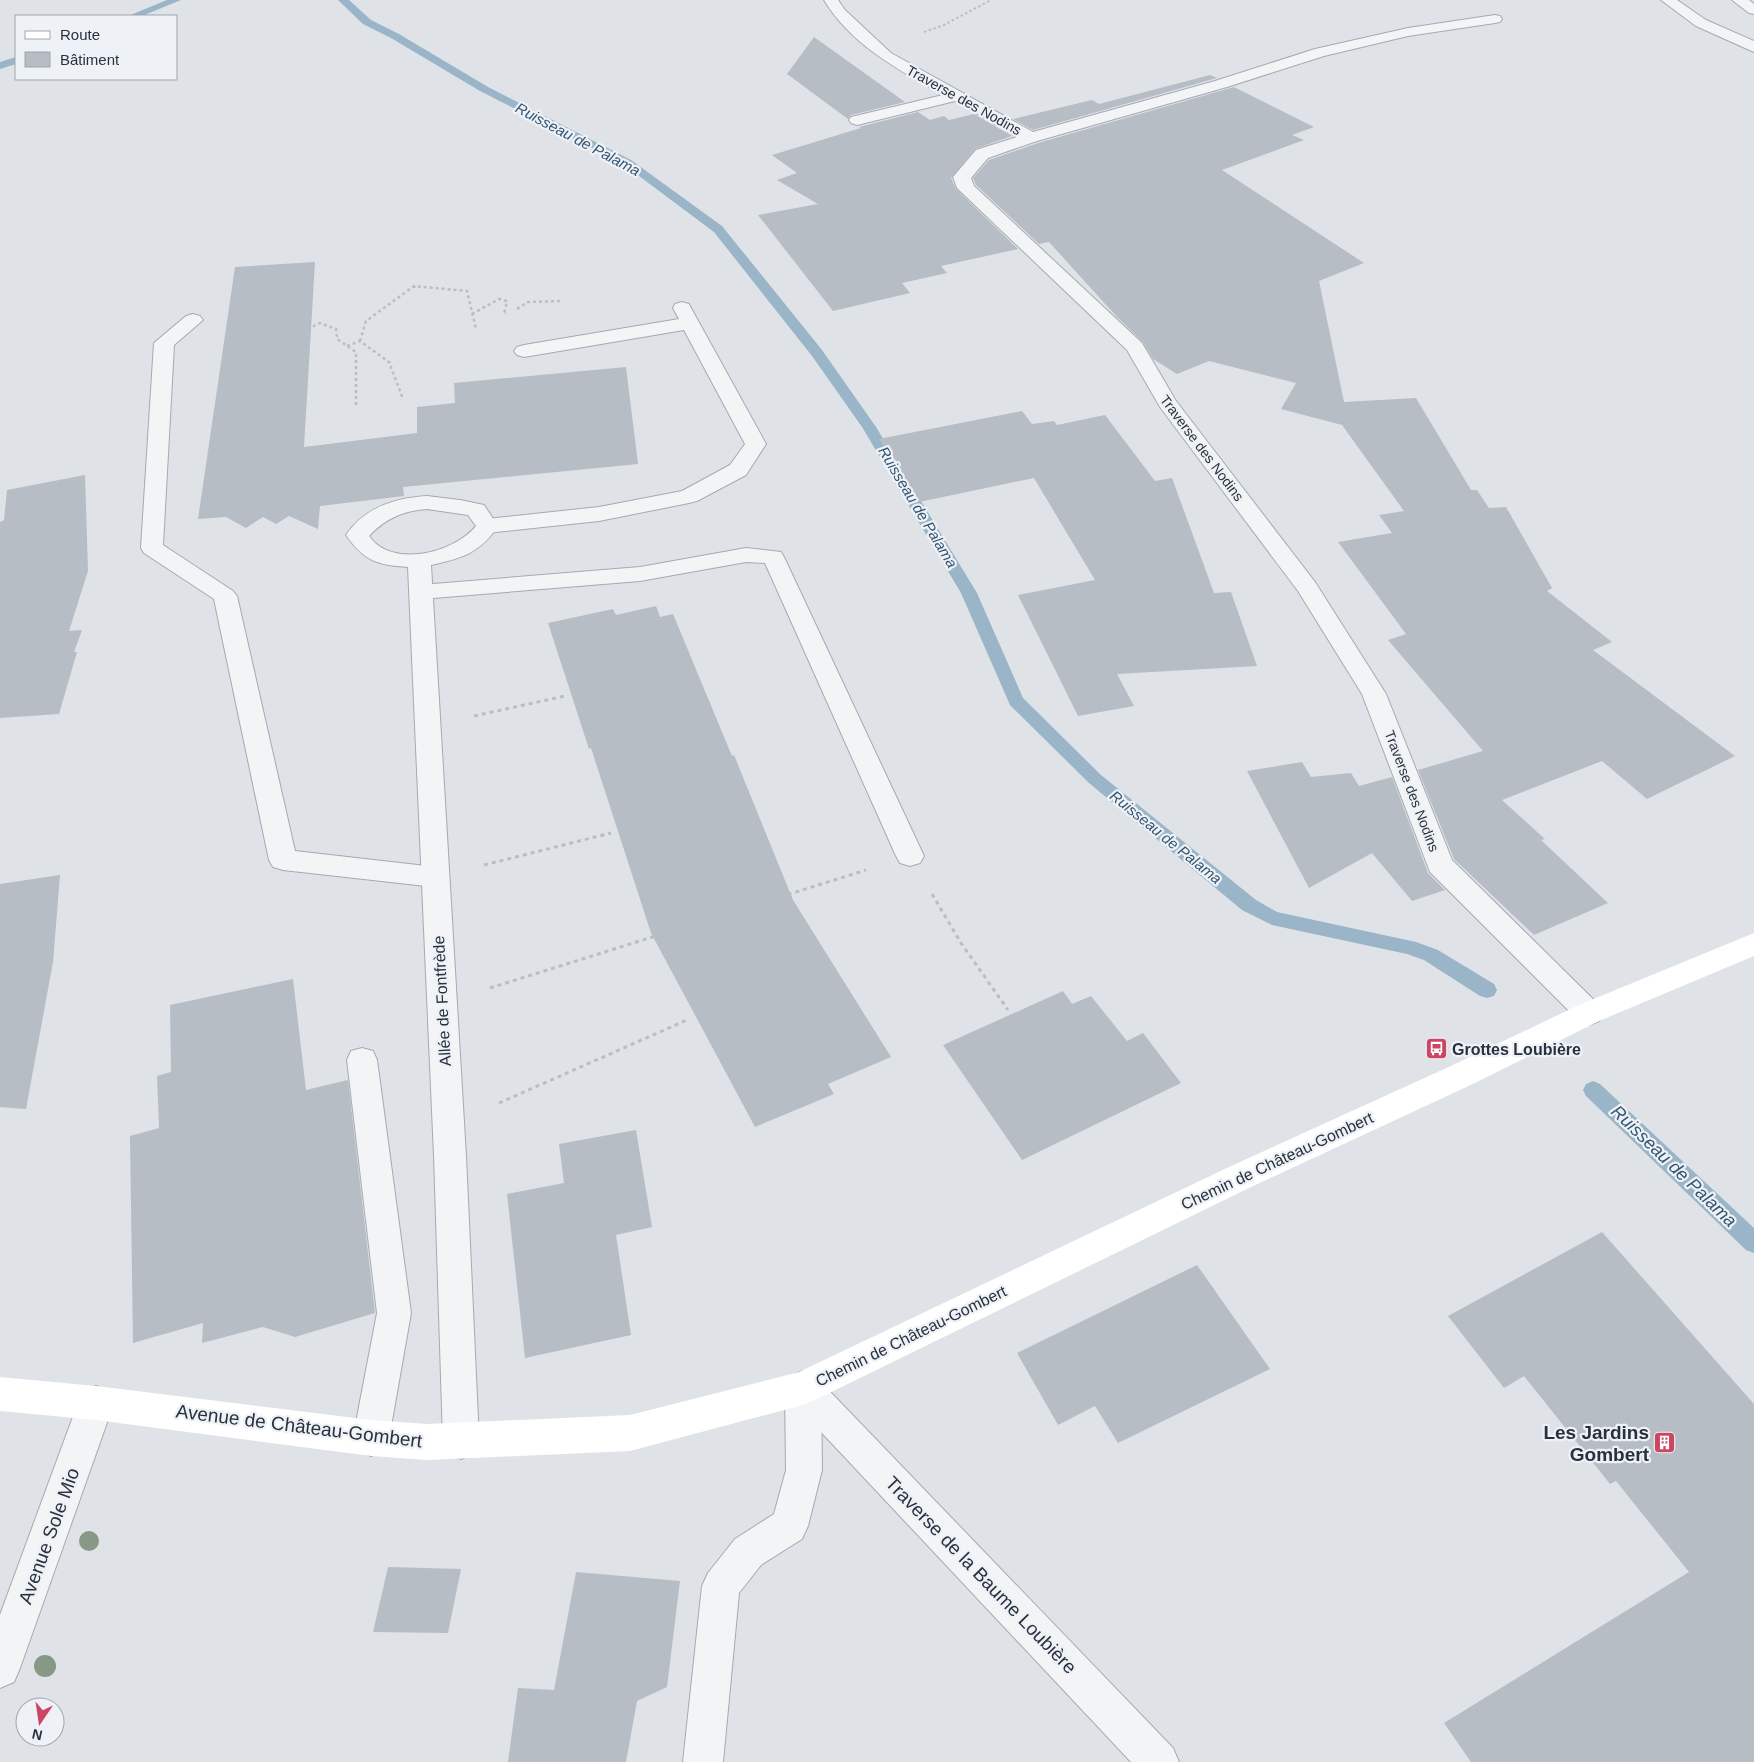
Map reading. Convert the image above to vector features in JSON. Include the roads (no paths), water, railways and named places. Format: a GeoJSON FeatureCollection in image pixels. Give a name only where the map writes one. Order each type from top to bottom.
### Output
{"type":"FeatureCollection","features":[{"type":"Feature","properties":{"kind":"street","name":"Traverse des Nodins"},"geometry":{"type":"LineString","coordinates":[[831,0],[839,13],[877,50],[1031,138]]}},
{"type":"Feature","properties":{"kind":"street"},"geometry":{"type":"LineString","coordinates":[[1668,0],[1701,23],[1754,47]]}},
{"type":"Feature","properties":{"kind":"street"},"geometry":{"type":"LineString","coordinates":[[1739,0],[1754,10]]}},
{"type":"Feature","properties":{"kind":"street"},"geometry":{"type":"LineString","coordinates":[[1031,138],[1166,100],[1320,52],[1408,32],[1495,19]]}},
{"type":"Feature","properties":{"kind":"street"},"geometry":{"type":"LineString","coordinates":[[858,120],[958,96]]}},
{"type":"Feature","properties":{"kind":"street","name":"Traverse des Nodins"},"geometry":{"type":"LineString","coordinates":[[1031,138],[982,154],[962,177],[966,188],[1135,346],[1167,403],[1307,587],[1374,694],[1440,865],[1589,1013]]}},
{"type":"Feature","properties":{"kind":"street"},"geometry":{"type":"LineString","coordinates":[[488,526],[476,510],[448,503],[418,503],[384,510],[367,522],[357,535],[365,548],[381,558],[419,561],[453,553],[475,541],[488,526],[599,514],[689,496],[738,470],[756,444],[686,316],[524,351]]}},
{"type":"Feature","properties":{"kind":"street"},"geometry":{"type":"LineString","coordinates":[[193,320],[164,343],[152,548],[225,596],[283,860],[435,877]]}},
{"type":"Feature","properties":{"kind":"street"},"geometry":{"type":"LineString","coordinates":[[421,592],[640,574],[746,555],[773,557],[910,856]]}},
{"type":"Feature","properties":{"kind":"street","name":"Allée de Fontfrède"},"geometry":{"type":"LineString","coordinates":[[419,561],[448,1125],[461,1441]]}},
{"type":"Feature","properties":{"kind":"street","name":"Chemin de Château-Gombert"},"geometry":{"type":"LineString","coordinates":[[803,1388],[1240,1177],[1464,1074],[1589,1013],[1754,944]]}},
{"type":"Feature","properties":{"kind":"street"},"geometry":{"type":"LineString","coordinates":[[362,1060],[394,1313],[371,1438]]}},
{"type":"Feature","properties":{"kind":"street"},"geometry":{"type":"LineString","coordinates":[[703,1762],[721,1586],[748,1552],[789,1526],[804,1470],[803,1388]]}},
{"type":"Feature","properties":{"kind":"street","name":"Avenue de Château-Gombert"},"geometry":{"type":"LineString","coordinates":[[0,1394],[96,1402],[371,1438],[427,1442],[630,1433],[803,1388]]}},
{"type":"Feature","properties":{"kind":"street","name":"Traverse de la Baume Loubière"},"geometry":{"type":"LineString","coordinates":[[803,1388],[1159,1762]]}},
{"type":"Feature","properties":{"kind":"street","name":"Avenue Sole Mio"},"geometry":{"type":"LineString","coordinates":[[0,1668],[96,1402]]}},
{"type":"Feature","properties":{"kind":"waterway"},"geometry":{"type":"LineString","coordinates":[[136,15],[176,0]]}},
{"type":"Feature","properties":{"kind":"waterway","name":"Ruisseau de Palama"},"geometry":{"type":"LineString","coordinates":[[343,0],[367,22],[395,36],[484,89],[627,162],[718,229],[817,353],[869,427],[969,593],[1016,701],[1095,779],[1249,905],[1272,918],[1409,947],[1431,955],[1487,990]]}},
{"type":"Feature","properties":{"kind":"waterway"},"geometry":{"type":"LineString","coordinates":[[0,66],[15,60]]}},
{"type":"Feature","properties":{"kind":"waterway","name":"Ruisseau de Palama"},"geometry":{"type":"LineString","coordinates":[[1593,1090],[1754,1243]]}},
{"type":"Feature","properties":{"kind":"place","name":"Grottes Loubière"},"geometry":{"type":"Point","coordinates":[1436,1049]}},
{"type":"Feature","properties":{"kind":"place","name":"Les Jardins Gombert"},"geometry":{"type":"Point","coordinates":[1665,1443]}}]}
